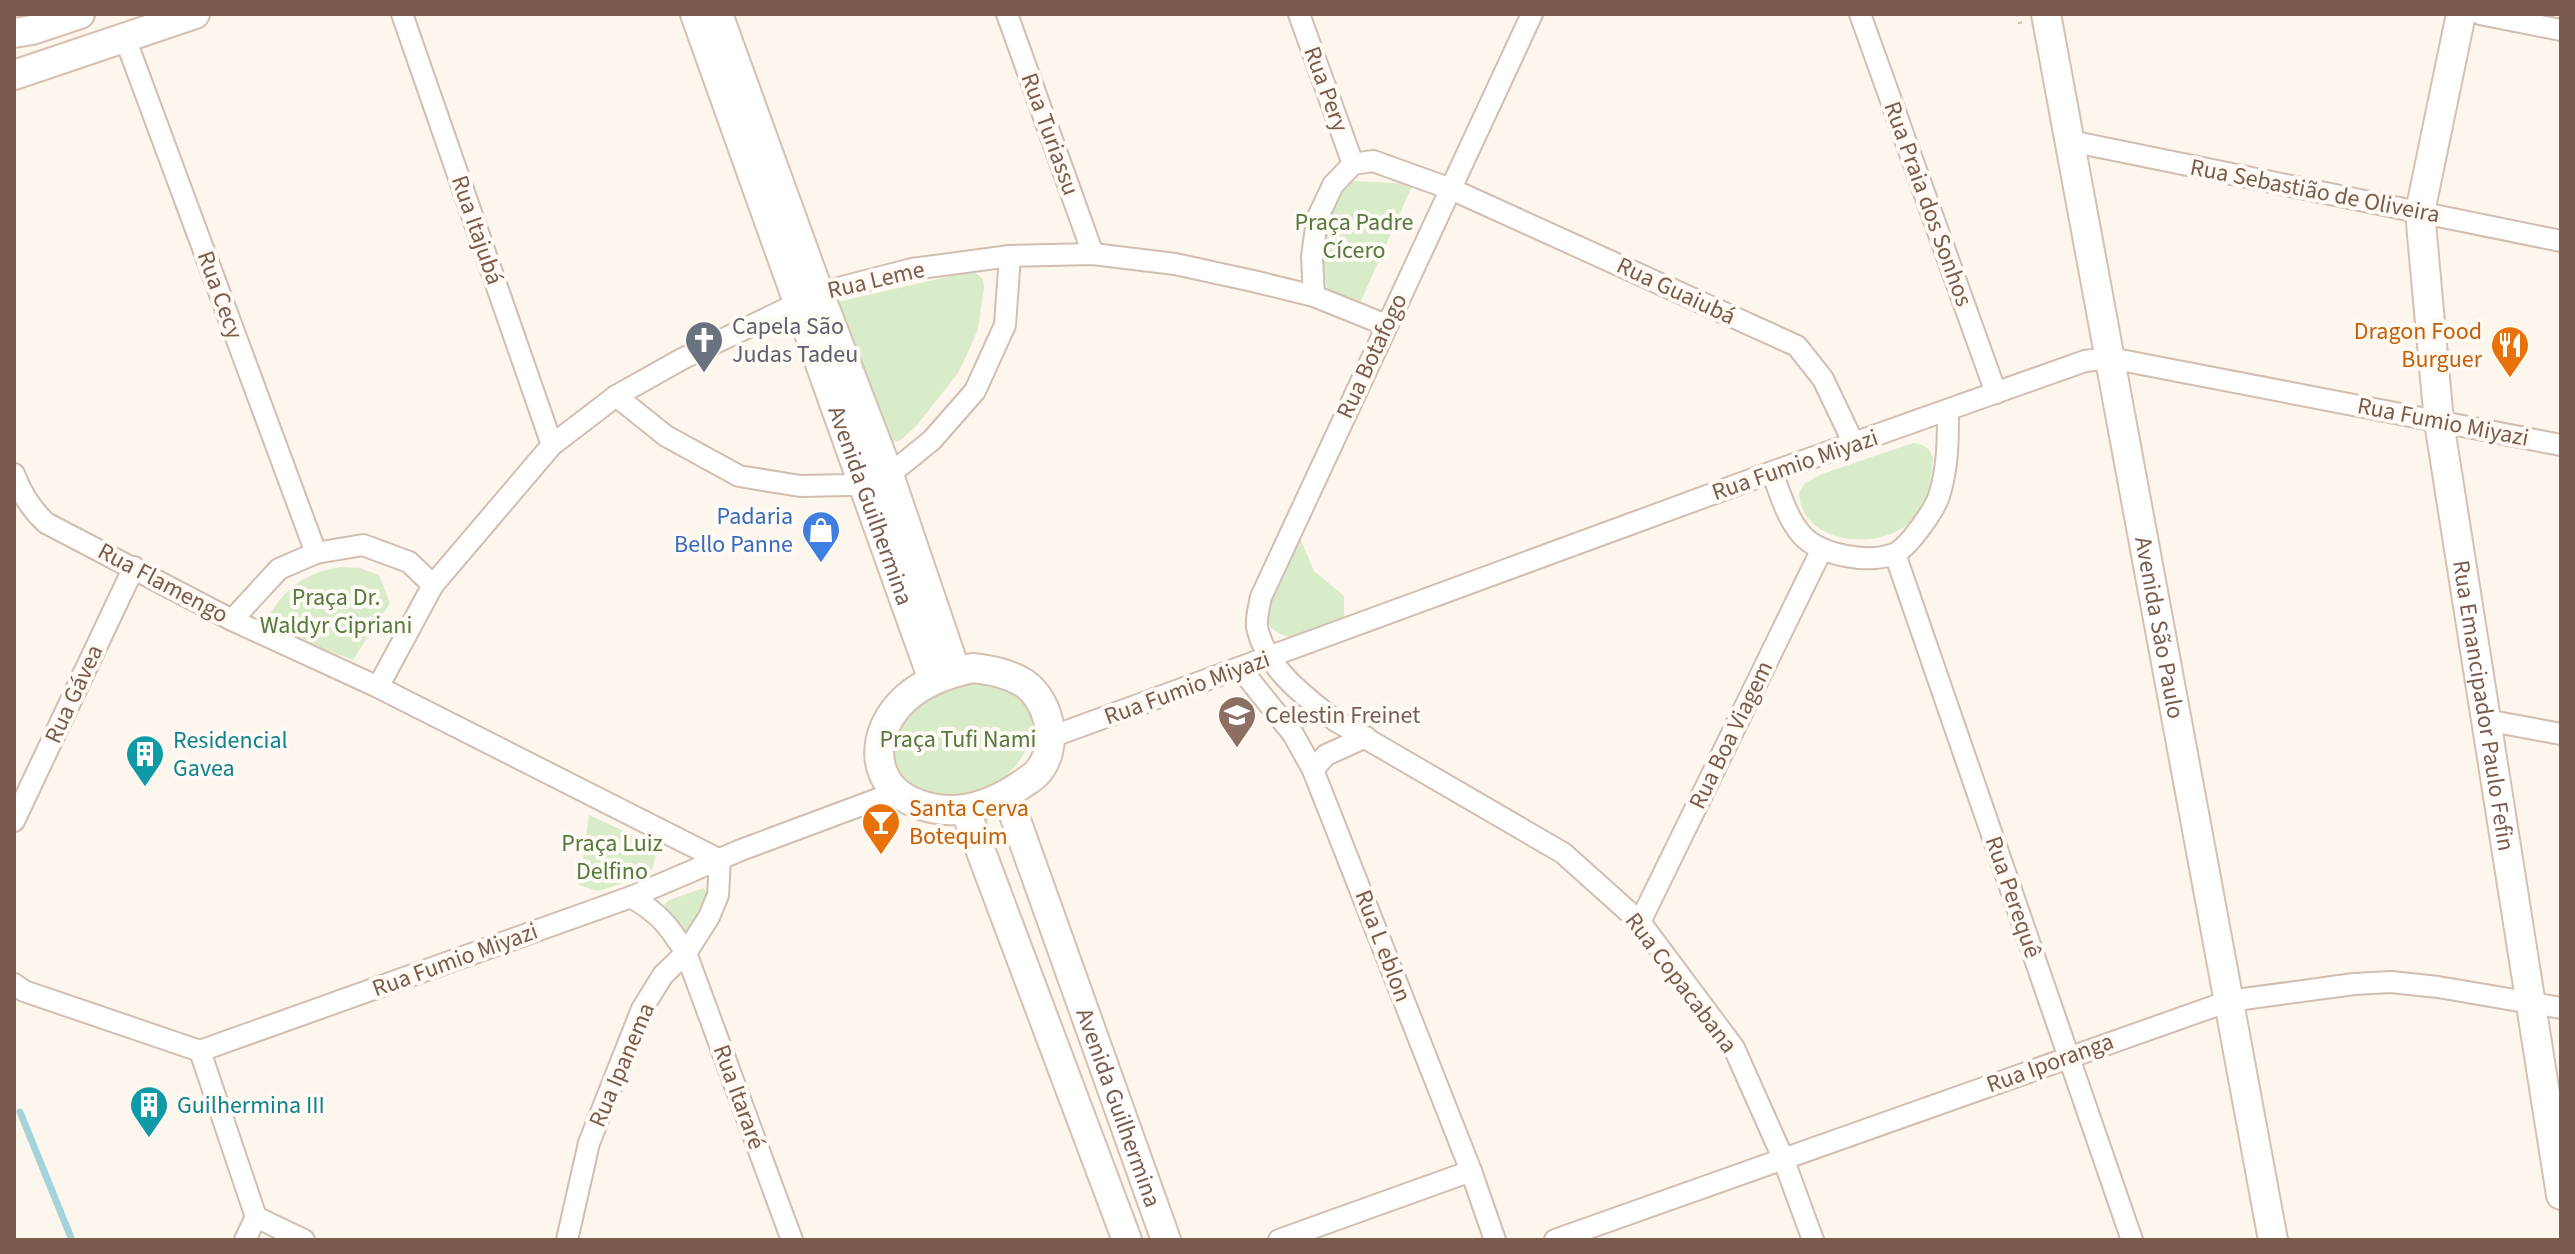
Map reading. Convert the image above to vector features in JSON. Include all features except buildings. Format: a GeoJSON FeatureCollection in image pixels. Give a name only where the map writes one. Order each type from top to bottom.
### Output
{"type":"FeatureCollection","features":[{"type":"Feature","properties":{"kind":"street"},"geometry":{"type":"LineString","coordinates":[[14,33],[80,14]]}},
{"type":"Feature","properties":{"kind":"street"},"geometry":{"type":"LineString","coordinates":[[14,75],[195,14]]}},
{"type":"Feature","properties":{"kind":"street","name":"Rua Itajubá"},"geometry":{"type":"LineString","coordinates":[[402,14],[552,445]]}},
{"type":"Feature","properties":{"kind":"street","name":"Avenida Guilhermina"},"geometry":{"type":"LineString","coordinates":[[695,14],[808,298],[944,676]]}},
{"type":"Feature","properties":{"kind":"street","name":"Avenida Guilhermina"},"geometry":{"type":"LineString","coordinates":[[718,14],[808,298]]}},
{"type":"Feature","properties":{"kind":"street","name":"Rua Turiassu"},"geometry":{"type":"LineString","coordinates":[[1007,14],[1093,254]]}},
{"type":"Feature","properties":{"kind":"street","name":"Rua Pery"},"geometry":{"type":"LineString","coordinates":[[1299,14],[1353,164]]}},
{"type":"Feature","properties":{"kind":"street","name":"Rua Botafogo"},"geometry":{"type":"LineString","coordinates":[[1268,658],[1257,625],[1261,597],[1532,14]]}},
{"type":"Feature","properties":{"kind":"street","name":"Rua Praia dos Sonhos"},"geometry":{"type":"LineString","coordinates":[[1860,14],[1996,393]]}},
{"type":"Feature","properties":{"kind":"street","name":"Avenida São Paulo"},"geometry":{"type":"LineString","coordinates":[[2046,14],[2273,1240]]}},
{"type":"Feature","properties":{"kind":"street","name":"Rua Emancipador Paulo Fefin"},"geometry":{"type":"LineString","coordinates":[[2461,14],[2420,212],[2439,422],[2561,1195]]}},
{"type":"Feature","properties":{"kind":"street"},"geometry":{"type":"LineString","coordinates":[[2480,14],[2561,30]]}},
{"type":"Feature","properties":{"kind":"street","name":"Rua Cecy"},"geometry":{"type":"LineString","coordinates":[[125,38],[316,553]]}},
{"type":"Feature","properties":{"kind":"street","name":"Rua Sebastião de Oliveira"},"geometry":{"type":"LineString","coordinates":[[2070,141],[2561,241]]}},
{"type":"Feature","properties":{"kind":"street"},"geometry":{"type":"LineString","coordinates":[[1314,296],[1312,257],[1317,219],[1333,185],[1353,164],[1373,161],[1451,189]]}},
{"type":"Feature","properties":{"kind":"street","name":"Rua Guaiubá"},"geometry":{"type":"LineString","coordinates":[[1451,189],[1797,346],[1823,379],[1854,444]]}},
{"type":"Feature","properties":{"kind":"street","name":"Rua Leme"},"geometry":{"type":"LineString","coordinates":[[378,687],[433,585],[552,445],[616,396],[682,359],[808,298],[912,269],[1010,256],[1093,254],[1175,264],[1314,296],[1386,325]]}},
{"type":"Feature","properties":{"kind":"street"},"geometry":{"type":"LineString","coordinates":[[616,396],[666,436],[739,476],[800,486],[850,485],[875,478],[932,440],[975,391],[1005,325],[1010,256]]}},
{"type":"Feature","properties":{"kind":"street","name":"Rua Fumio Miyazi"},"geometry":{"type":"LineString","coordinates":[[1051,737],[1772,472],[2085,361],[2110,358],[2561,445]]}},
{"type":"Feature","properties":{"kind":"street"},"geometry":{"type":"LineString","coordinates":[[1772,472],[1789,517],[1803,536],[1822,549],[1870,558],[1895,554],[1911,541],[1938,499],[1948,457],[1948,410]]}},
{"type":"Feature","properties":{"kind":"street","name":"Rua Flamengo"},"geometry":{"type":"LineString","coordinates":[[14,474],[23,495],[46,523],[232,620],[378,687]]}},
{"type":"Feature","properties":{"kind":"street"},"geometry":{"type":"LineString","coordinates":[[232,620],[279,569],[316,553],[363,545],[409,562],[433,585]]}},
{"type":"Feature","properties":{"kind":"street","name":"Rua Boa Viagem"},"geometry":{"type":"LineString","coordinates":[[1640,922],[1822,549]]}},
{"type":"Feature","properties":{"kind":"street","name":"Rua Perequê"},"geometry":{"type":"LineString","coordinates":[[1895,554],[2132,1240]]}},
{"type":"Feature","properties":{"kind":"street","name":"Rua Gávea"},"geometry":{"type":"LineString","coordinates":[[14,821],[134,567]]}},
{"type":"Feature","properties":{"kind":"street","name":"Rua Copacabana"},"geometry":{"type":"LineString","coordinates":[[1268,658],[1316,705],[1563,853],[1640,922],[1734,1048],[1783,1158],[1813,1240]]}},
{"type":"Feature","properties":{"kind":"street"},"geometry":{"type":"LineString","coordinates":[[972,668],[999,671],[1025,684],[1043,703],[1051,737],[1046,756],[1036,774],[1007,795],[965,809],[937,811],[894,793],[880,766],[879,742],[886,723],[906,698],[944,676],[972,668]]}},
{"type":"Feature","properties":{"kind":"street","name":"Rua L eblon"},"geometry":{"type":"LineString","coordinates":[[1240,668],[1293,734],[1313,770],[1471,1171],[1495,1240]]}},
{"type":"Feature","properties":{"kind":"street"},"geometry":{"type":"LineString","coordinates":[[378,687],[720,860]]}},
{"type":"Feature","properties":{"kind":"street"},"geometry":{"type":"LineString","coordinates":[[2486,720],[2561,734]]}},
{"type":"Feature","properties":{"kind":"street"},"geometry":{"type":"LineString","coordinates":[[1313,770],[1326,755],[1366,737]]}},
{"type":"Feature","properties":{"kind":"street","name":"Rua Fumio Miyazi"},"geometry":{"type":"LineString","coordinates":[[200,1051],[631,897],[894,793]]}},
{"type":"Feature","properties":{"kind":"street","name":"Avenida Guilhermina"},"geometry":{"type":"LineString","coordinates":[[1007,795],[1166,1240]]}},
{"type":"Feature","properties":{"kind":"street","name":"Avenida Guilhermina"},"geometry":{"type":"LineString","coordinates":[[965,809],[1127,1240]]}},
{"type":"Feature","properties":{"kind":"street","name":"Rua Ipanema"},"geometry":{"type":"LineString","coordinates":[[567,1240],[589,1143],[642,1009],[663,975],[686,953],[709,917],[718,895],[720,860]]}},
{"type":"Feature","properties":{"kind":"street","name":"Rua Itararé"},"geometry":{"type":"LineString","coordinates":[[631,897],[655,911],[686,953],[792,1240]]}},
{"type":"Feature","properties":{"kind":"street","name":"Rua Iporanga"},"geometry":{"type":"LineString","coordinates":[[1555,1240],[2229,1001],[2391,982],[2561,1008]]}},
{"type":"Feature","properties":{"kind":"street"},"geometry":{"type":"LineString","coordinates":[[14,984],[24,991],[200,1051],[256,1217],[245,1240]]}},
{"type":"Feature","properties":{"kind":"street"},"geometry":{"type":"LineString","coordinates":[[1279,1240],[1471,1171]]}},
{"type":"Feature","properties":{"kind":"street"},"geometry":{"type":"LineString","coordinates":[[256,1217],[304,1240]]}},
{"type":"Feature","properties":{"kind":"green space","name":"Praça Padre Cícero"},"geometry":{"type":"Polygon","coordinates":[[[1354,181],[1413,184],[1359,305],[1329,298],[1322,249],[1325,221],[1331,208],[1354,181]]]}},
{"type":"Feature","properties":{"kind":"green space"},"geometry":{"type":"Polygon","coordinates":[[[973,271],[983,279],[984,288],[978,329],[958,373],[917,425],[901,440],[889,443],[833,303],[973,271]]]}},
{"type":"Feature","properties":{"kind":"green space"},"geometry":{"type":"Polygon","coordinates":[[[1913,443],[1926,447],[1933,458],[1923,503],[1907,525],[1876,538],[1859,539],[1841,538],[1812,523],[1803,510],[1799,493],[1805,483],[1822,474],[1913,443]]]}},
{"type":"Feature","properties":{"kind":"green space"},"geometry":{"type":"Polygon","coordinates":[[[1300,538],[1314,571],[1344,596],[1344,621],[1294,639],[1271,628],[1266,605],[1300,538]]]}},
{"type":"Feature","properties":{"kind":"green space","name":"Praça Dr. Waldyr Cipriani"},"geometry":{"type":"Polygon","coordinates":[[[341,567],[360,568],[379,575],[390,603],[353,660],[272,631],[265,622],[287,592],[305,578],[341,567]]]}},
{"type":"Feature","properties":{"kind":"green space","name":"Praça Tufi Nami"},"geometry":{"type":"Polygon","coordinates":[[[1002,678],[1030,705],[1032,730],[1022,757],[1002,779],[975,792],[945,795],[911,785],[893,775],[893,718],[954,681],[1002,678]]]}},
{"type":"Feature","properties":{"kind":"green space","name":"Praça Luiz Delfino"},"geometry":{"type":"Polygon","coordinates":[[[589,815],[652,844],[656,855],[652,869],[642,877],[598,891],[579,885],[589,815]]]}},
{"type":"Feature","properties":{"kind":"green space"},"geometry":{"type":"Polygon","coordinates":[[[704,888],[707,895],[684,938],[664,905],[669,900],[704,888]]]}},
{"type":"Feature","properties":{"kind":"waterway"},"geometry":{"type":"LineString","coordinates":[[20,1112],[72,1240]]}},
{"type":"Feature","properties":{"kind":"place","name":"Capela São Judas Tadeu"},"geometry":{"type":"Point","coordinates":[704,374]}},
{"type":"Feature","properties":{"kind":"place","name":"Dragon Food Burguer"},"geometry":{"type":"Point","coordinates":[2510,379]}},
{"type":"Feature","properties":{"kind":"place","name":"Padaria Bello Panne"},"geometry":{"type":"Point","coordinates":[821,564]}},
{"type":"Feature","properties":{"kind":"place","name":"Celestin Freinet"},"geometry":{"type":"Point","coordinates":[1237,749]}},
{"type":"Feature","properties":{"kind":"place","name":"Residencial Gavea"},"geometry":{"type":"Point","coordinates":[145,788]}},
{"type":"Feature","properties":{"kind":"place","name":"Santa Cerva Botequim"},"geometry":{"type":"Point","coordinates":[881,856]}},
{"type":"Feature","properties":{"kind":"place","name":"Guilhermina III"},"geometry":{"type":"Point","coordinates":[149,1139]}}]}
